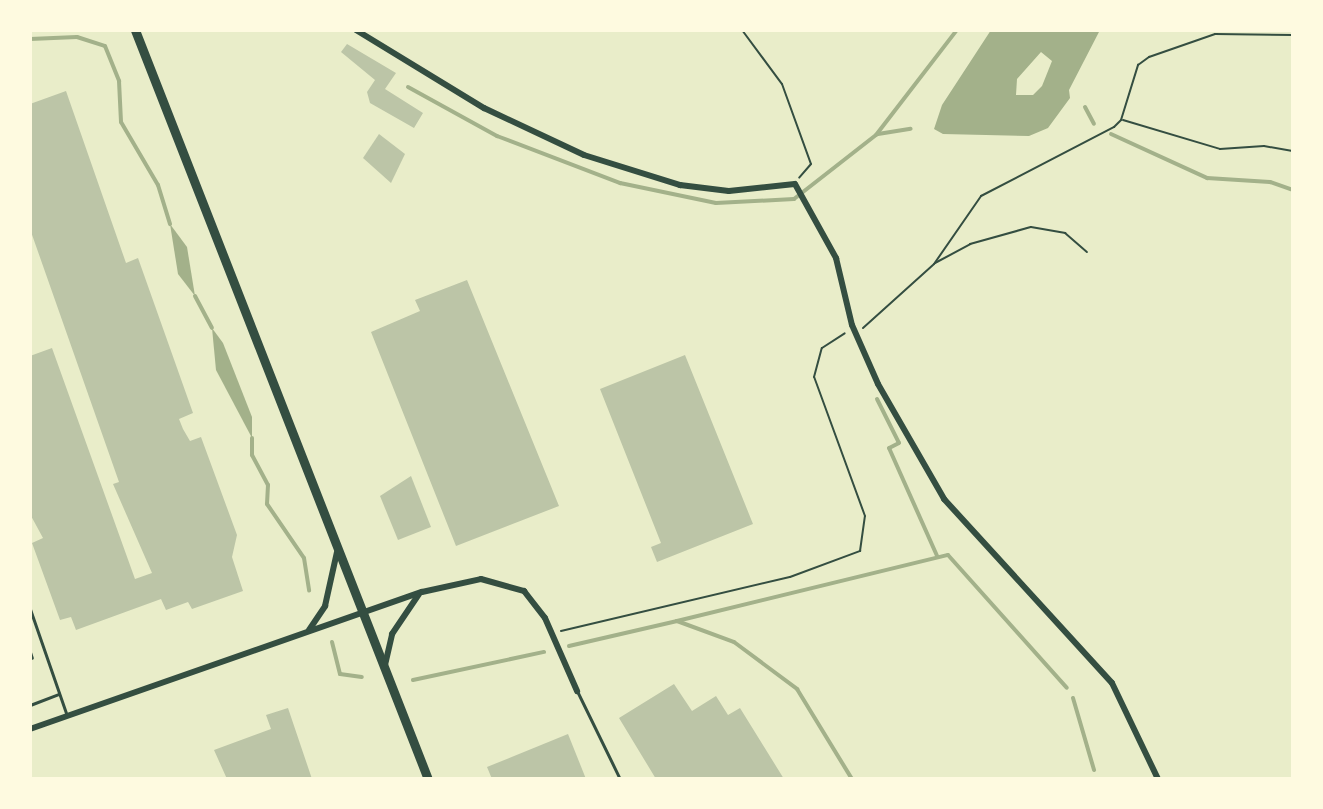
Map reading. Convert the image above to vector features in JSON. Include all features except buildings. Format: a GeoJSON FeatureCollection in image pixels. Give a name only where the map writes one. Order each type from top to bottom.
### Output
{"type":"FeatureCollection","features":[{"type":"Feature","properties":{"kind":"main road"},"geometry":{"type":"LineString","coordinates":[[135,30],[428,779]]}},
{"type":"Feature","properties":{"kind":"street"},"geometry":{"type":"LineString","coordinates":[[356,30],[484,108],[584,155],[680,185],[729,191],[795,184],[836,258],[854,333],[944,499],[1112,683],[1158,779]]}},
{"type":"Feature","properties":{"kind":"street"},"geometry":{"type":"LineString","coordinates":[[309,630],[325,606],[337,552]]}},
{"type":"Feature","properties":{"kind":"street"},"geometry":{"type":"LineString","coordinates":[[30,729],[422,592],[481,579],[512,584],[524,591],[551,633],[577,691]]}},
{"type":"Feature","properties":{"kind":"street"},"geometry":{"type":"LineString","coordinates":[[384,670],[392,634],[422,592]]}},
{"type":"Feature","properties":{"kind":"lane"},"geometry":{"type":"LineString","coordinates":[[30,609],[67,716]]}},
{"type":"Feature","properties":{"kind":"lane"},"geometry":{"type":"LineString","coordinates":[[30,652],[32,658]]}},
{"type":"Feature","properties":{"kind":"lane"},"geometry":{"type":"LineString","coordinates":[[577,691],[620,779]]}},
{"type":"Feature","properties":{"kind":"lane"},"geometry":{"type":"LineString","coordinates":[[30,705],[59,694]]}},
{"type":"Feature","properties":{"kind":"path"},"geometry":{"type":"LineString","coordinates":[[742,30],[782,84],[811,164],[795,184]]}},
{"type":"Feature","properties":{"kind":"path"},"geometry":{"type":"LineString","coordinates":[[934,264],[981,196],[1121,120],[1138,65],[1169,46],[1215,34],[1293,35]]}},
{"type":"Feature","properties":{"kind":"path"},"geometry":{"type":"LineString","coordinates":[[1121,120],[1220,149],[1264,146],[1293,151]]}},
{"type":"Feature","properties":{"kind":"path"},"geometry":{"type":"LineString","coordinates":[[551,633],[698,601],[854,557],[863,544],[865,516],[814,377],[822,348],[854,333],[903,287],[934,264],[970,244],[1031,227],[1065,233],[1087,252]]}},
{"type":"Feature","properties":{"kind":"shaded area"},"geometry":{"type":"Polygon","coordinates":[[[991,30],[1100,30],[1069,90],[1070,98],[1048,128],[1029,136],[943,134],[934,129],[942,105],[991,30]],[[1041,52],[1017,79],[1016,95],[1033,95],[1042,86],[1052,61],[1041,52]]]}},
{"type":"Feature","properties":{"kind":"shaded area"},"geometry":{"type":"Polygon","coordinates":[[[170,224],[187,247],[195,296],[178,274],[170,224]]]}},
{"type":"Feature","properties":{"kind":"shaded area"},"geometry":{"type":"Polygon","coordinates":[[[212,328],[223,343],[252,417],[252,438],[216,370],[212,328]]]}},
{"type":"Feature","properties":{"kind":"waterway"},"geometry":{"type":"LineString","coordinates":[[408,87],[497,136],[620,183],[716,203],[794,199],[876,135],[957,30]]}},
{"type":"Feature","properties":{"kind":"waterway"},"geometry":{"type":"LineString","coordinates":[[30,39],[77,37],[105,46],[119,81],[121,122],[158,185],[170,224]]}},
{"type":"Feature","properties":{"kind":"waterway"},"geometry":{"type":"LineString","coordinates":[[1085,107],[1094,124]]}},
{"type":"Feature","properties":{"kind":"waterway"},"geometry":{"type":"LineString","coordinates":[[878,134],[911,129]]}},
{"type":"Feature","properties":{"kind":"waterway"},"geometry":{"type":"LineString","coordinates":[[1111,134],[1207,178],[1270,182],[1293,190]]}},
{"type":"Feature","properties":{"kind":"waterway"},"geometry":{"type":"LineString","coordinates":[[195,296],[212,328]]}},
{"type":"Feature","properties":{"kind":"waterway"},"geometry":{"type":"LineString","coordinates":[[877,399],[899,443],[889,448],[937,556]]}},
{"type":"Feature","properties":{"kind":"waterway"},"geometry":{"type":"LineString","coordinates":[[252,438],[252,455],[268,485],[267,504],[304,558],[309,591]]}},
{"type":"Feature","properties":{"kind":"waterway"},"geometry":{"type":"LineString","coordinates":[[677,621],[948,555],[1067,688]]}},
{"type":"Feature","properties":{"kind":"waterway"},"geometry":{"type":"LineString","coordinates":[[569,646],[677,621],[734,642],[797,689],[852,779]]}},
{"type":"Feature","properties":{"kind":"waterway"},"geometry":{"type":"LineString","coordinates":[[332,642],[340,674],[362,677]]}},
{"type":"Feature","properties":{"kind":"waterway"},"geometry":{"type":"LineString","coordinates":[[413,680],[544,652]]}},
{"type":"Feature","properties":{"kind":"waterway"},"geometry":{"type":"LineString","coordinates":[[1073,698],[1094,770]]}}]}
